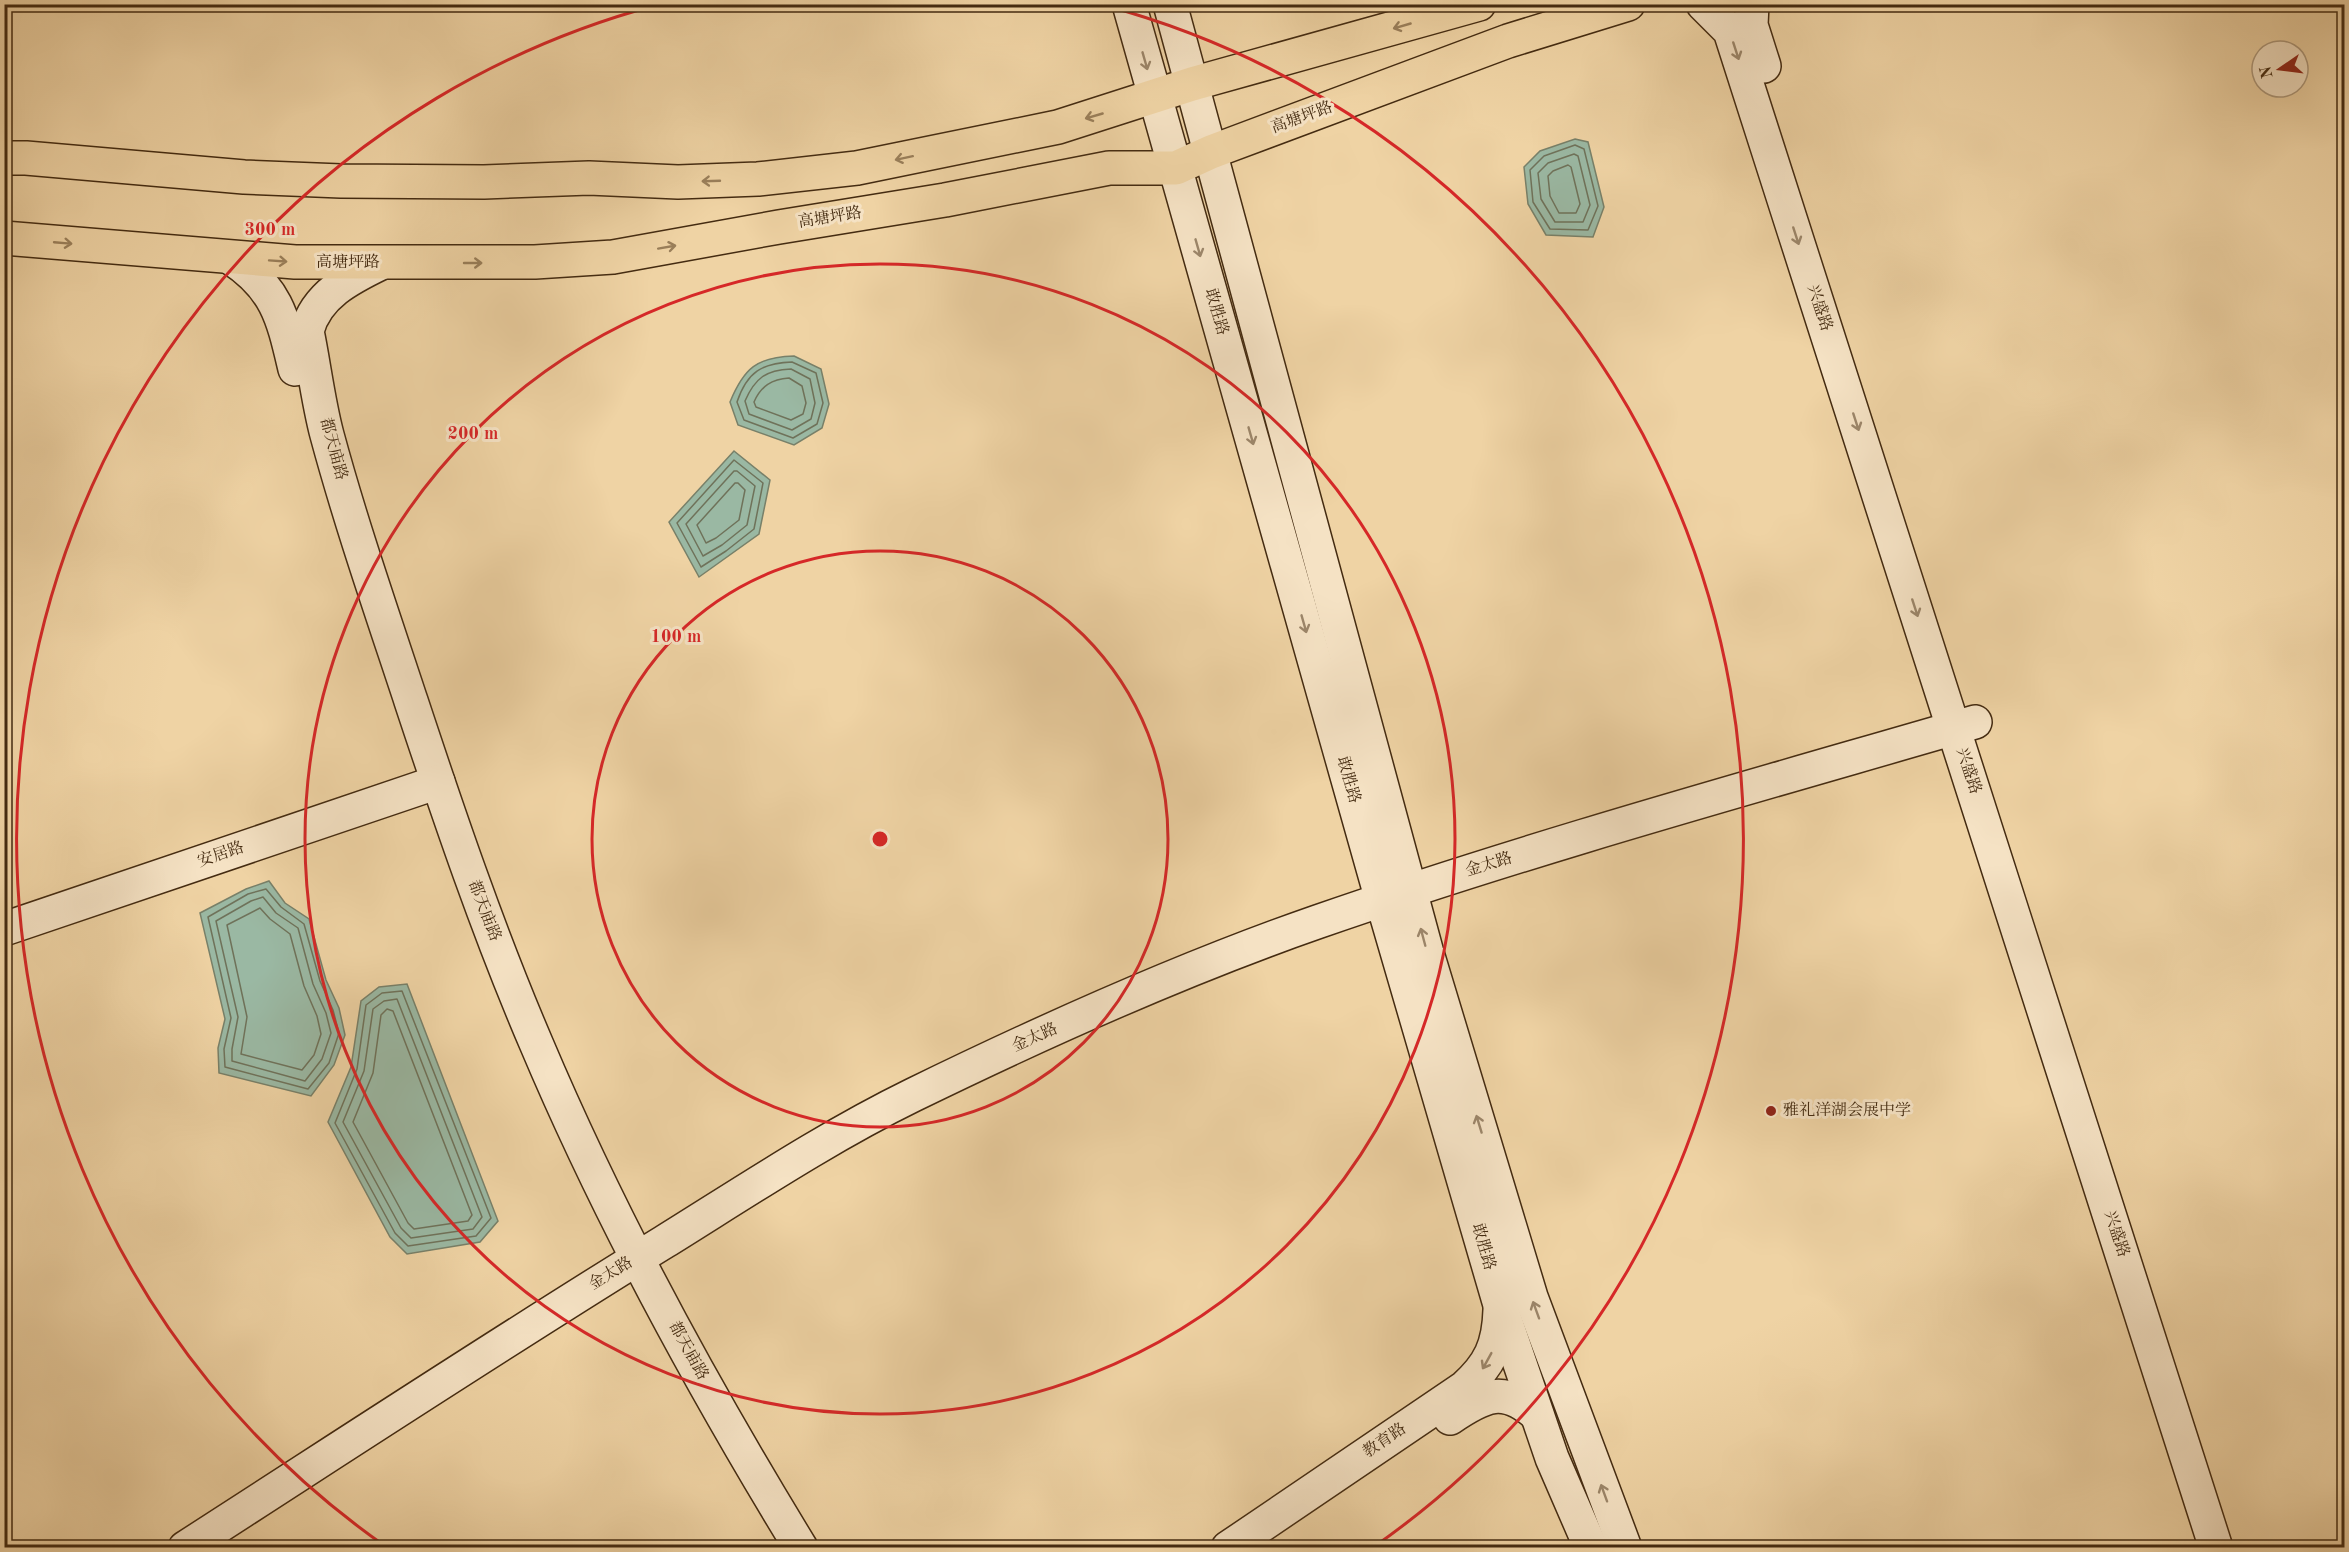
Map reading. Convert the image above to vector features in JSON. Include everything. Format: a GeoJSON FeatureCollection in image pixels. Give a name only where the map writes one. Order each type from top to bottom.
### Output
{"type":"FeatureCollection","features":[{"type":"Feature","properties":{"kind":"main road"},"geometry":{"type":"LineString","coordinates":[[4,158],[244,177],[341,181],[484,182],[589,178],[678,182],[758,179],[857,168],[1058,127],[1192,84],[1479,4]]}},
{"type":"Feature","properties":{"kind":"main road","name":"高塘坪路"},"geometry":{"type":"LineString","coordinates":[[4,238],[294,262],[535,262],[613,257],[779,226],[945,200],[1110,168],[1176,168],[1211,152],[1508,41],[1628,4]]}},
{"type":"Feature","properties":{"kind":"street","name":"敢胜路"},"geometry":{"type":"LineString","coordinates":[[1130,4],[1176,168],[1398,903],[1531,1297],[1625,1548]]}},
{"type":"Feature","properties":{"kind":"street","name":"敢胜路"},"geometry":{"type":"LineString","coordinates":[[1170,4],[1211,152],[1500,1305],[1552,1458],[1591,1548]]}},
{"type":"Feature","properties":{"kind":"street","name":"兴盛路"},"geometry":{"type":"LineString","coordinates":[[1703,4],[1730,31],[2240,1548]]}},
{"type":"Feature","properties":{"kind":"street","name":"兴盛路"},"geometry":{"type":"LineString","coordinates":[[1752,4],[1751,25],[2216,1548]]}},
{"type":"Feature","properties":{"kind":"street","name":"都天庙路"},"geometry":{"type":"LineString","coordinates":[[231,258],[244,266],[277,304],[286,328],[311,436],[367,615],[428,775],[536,1043],[612,1209],[635,1269],[759,1515],[780,1548]]}},
{"type":"Feature","properties":{"kind":"street","name":"都天庙路"},"geometry":{"type":"LineString","coordinates":[[381,263],[330,293],[310,318],[307,331],[326,433],[382,612],[428,775]]}},
{"type":"Feature","properties":{"kind":"street","name":"金太路"},"geometry":{"type":"LineString","coordinates":[[220,1548],[802,1156],[909,1097],[1040,1035],[1191,970],[1312,924],[1489,881],[1967,733]]}},
{"type":"Feature","properties":{"kind":"street","name":"安居路"},"geometry":{"type":"LineString","coordinates":[[4,908],[428,775]]}},
{"type":"Feature","properties":{"kind":"street","name":"安居路"},"geometry":{"type":"LineString","coordinates":[[4,929],[428,775]]}},
{"type":"Feature","properties":{"kind":"street","name":"金太路"},"geometry":{"type":"LineString","coordinates":[[185,1548],[554,1310],[635,1269]]}},
{"type":"Feature","properties":{"kind":"street","name":"都天庙路"},"geometry":{"type":"LineString","coordinates":[[635,1269],[801,1548]]}},
{"type":"Feature","properties":{"kind":"street","name":"教育路"},"geometry":{"type":"LineString","coordinates":[[1228,1548],[1464,1388],[1479,1375],[1497,1342],[1500,1305]]}},
{"type":"Feature","properties":{"kind":"street","name":"教育路"},"geometry":{"type":"LineString","coordinates":[[1257,1548],[1482,1398],[1497,1395],[1511,1398],[1526,1405],[1537,1415]]}},
{"type":"Feature","properties":{"kind":"water"},"geometry":{"type":"Polygon","coordinates":[[[1575,139],[1588,142],[1604,207],[1593,237],[1546,235],[1528,204],[1524,167],[1540,151],[1575,139]]]}},
{"type":"Feature","properties":{"kind":"water"},"geometry":{"type":"Polygon","coordinates":[[[794,356],[821,369],[829,404],[822,428],[794,445],[738,425],[730,402],[735,390],[753,367],[770,359],[794,356]]]}},
{"type":"Feature","properties":{"kind":"water"},"geometry":{"type":"Polygon","coordinates":[[[734,451],[770,480],[759,534],[699,577],[669,522],[734,451]]]}},
{"type":"Feature","properties":{"kind":"water"},"geometry":{"type":"Polygon","coordinates":[[[269,881],[285,903],[309,919],[326,980],[339,1008],[345,1035],[334,1065],[311,1096],[219,1073],[218,1048],[225,1019],[200,913],[246,889],[269,881]]]}},
{"type":"Feature","properties":{"kind":"water"},"geometry":{"type":"Polygon","coordinates":[[[407,984],[498,1221],[480,1242],[407,1254],[390,1237],[328,1122],[351,1067],[361,1001],[379,987],[407,984]]]}},
{"type":"Feature","properties":{"kind":"place","name":"雅礼洋湖会展中学"},"geometry":{"type":"Point","coordinates":[1771,1111]}}]}
